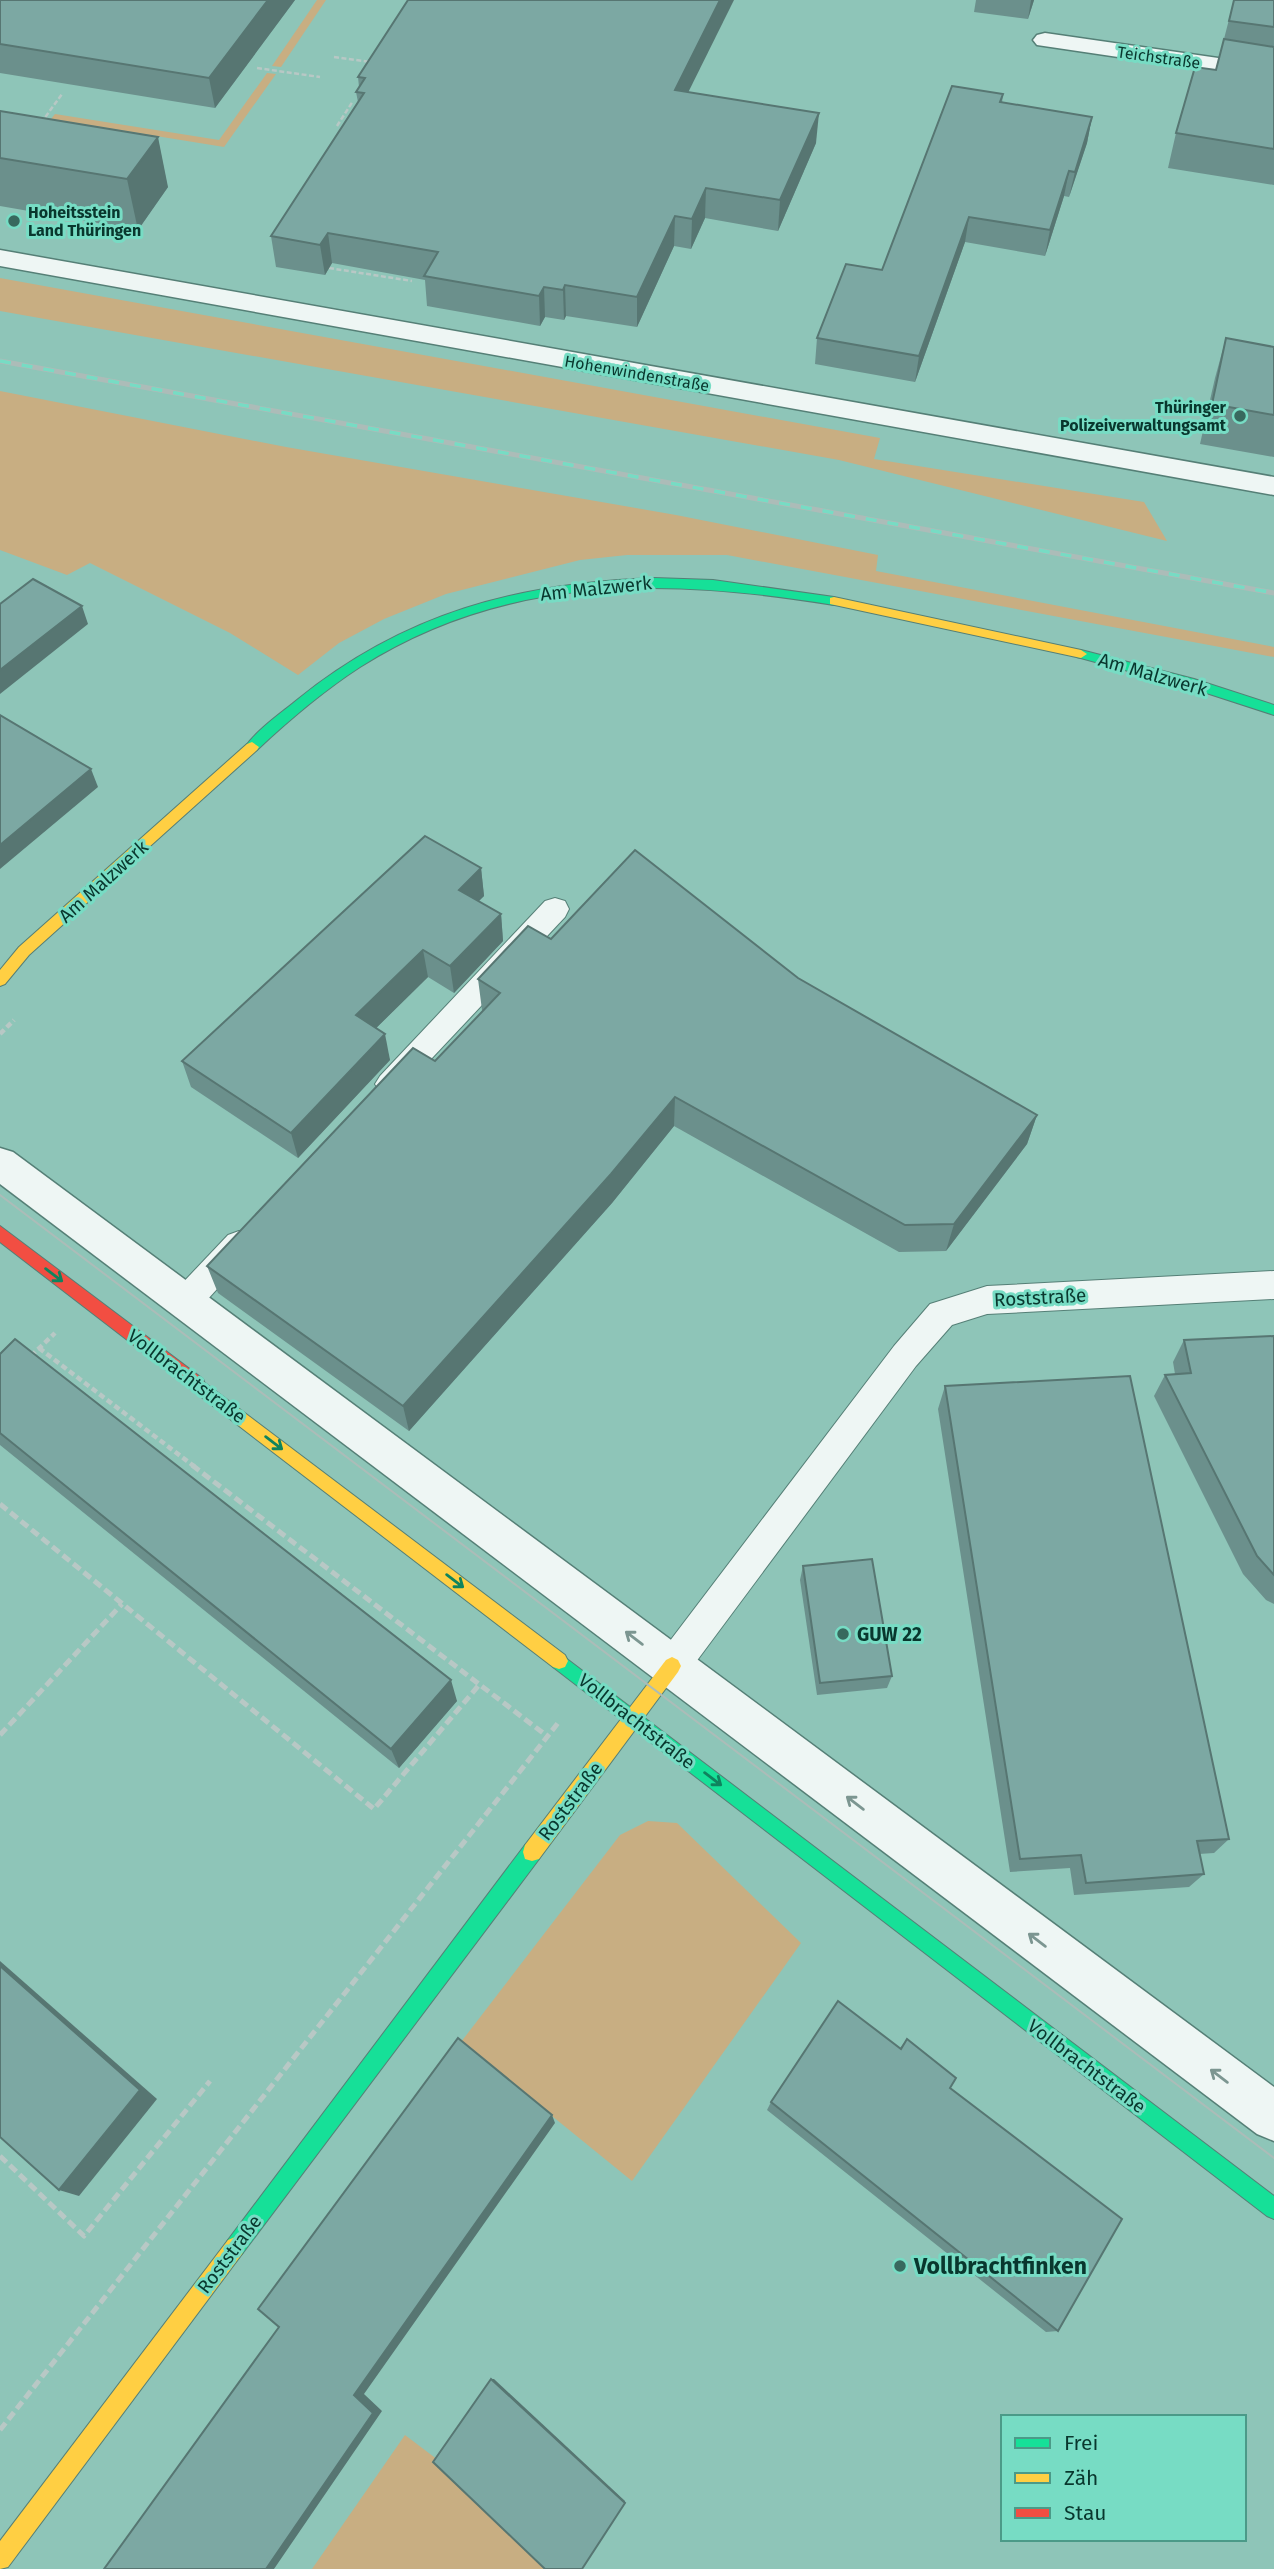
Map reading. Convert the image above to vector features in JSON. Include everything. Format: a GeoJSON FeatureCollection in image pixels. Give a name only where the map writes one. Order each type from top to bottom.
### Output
{"type":"FeatureCollection","features":[{"type":"Feature","properties":{"kind":"street","name":"Teichstraße"},"geometry":{"type":"LineString","coordinates":[[1045,40],[1274,73]]}},
{"type":"Feature","properties":{"kind":"street","name":"Hohenwindenstraße"},"geometry":{"type":"LineString","coordinates":[[0,258],[1274,486]]}},
{"type":"Feature","properties":{"kind":"street","name":"Am Malzwerk"},"geometry":{"type":"LineString","coordinates":[[0,980],[12,957],[280,722],[333,680],[391,643],[458,614],[517,597],[589,586],[670,582],[709,583],[847,603],[1124,664],[1274,710]]}},
{"type":"Feature","properties":{"kind":"street"},"geometry":{"type":"LineString","coordinates":[[0,1163],[1274,2117]]}},
{"type":"Feature","properties":{"kind":"street","name":"Vollbrachtstraße"},"geometry":{"type":"LineString","coordinates":[[0,1233],[1274,2209]]}},
{"type":"Feature","properties":{"kind":"street","name":"Roststraße"},"geometry":{"type":"LineString","coordinates":[[0,2558],[672,1666]]}},
{"type":"Feature","properties":{"kind":"lane"},"geometry":{"type":"LineString","coordinates":[[375,1100],[555,909]]}},
{"type":"Feature","properties":{"kind":"lane"},"geometry":{"type":"LineString","coordinates":[[185,1302],[261,1221]]}},
{"type":"Feature","properties":{"kind":"lane","name":"Roststraße"},"geometry":{"type":"LineString","coordinates":[[672,1666],[905,1356],[941,1314],[987,1300],[1274,1285]]}},
{"type":"Feature","properties":{"kind":"path"},"geometry":{"type":"LineString","coordinates":[[334,57],[377,63]]}},
{"type":"Feature","properties":{"kind":"path"},"geometry":{"type":"LineString","coordinates":[[257,68],[320,77]]}},
{"type":"Feature","properties":{"kind":"path"},"geometry":{"type":"LineString","coordinates":[[35,131],[62,94]]}},
{"type":"Feature","properties":{"kind":"path"},"geometry":{"type":"LineString","coordinates":[[337,126],[353,100]]}},
{"type":"Feature","properties":{"kind":"path"},"geometry":{"type":"LineString","coordinates":[[329,268],[412,281]]}},
{"type":"Feature","properties":{"kind":"path"},"geometry":{"type":"LineString","coordinates":[[0,1034],[16,1018]]}},
{"type":"Feature","properties":{"kind":"path"},"geometry":{"type":"LineString","coordinates":[[39,1349],[547,1736]]}},
{"type":"Feature","properties":{"kind":"path"},"geometry":{"type":"LineString","coordinates":[[0,1504],[374,1809],[479,1685]]}},
{"type":"Feature","properties":{"kind":"path"},"geometry":{"type":"LineString","coordinates":[[0,1735],[122,1604]]}},
{"type":"Feature","properties":{"kind":"path"},"geometry":{"type":"LineString","coordinates":[[0,2430],[589,1684]]}},
{"type":"Feature","properties":{"kind":"path"},"geometry":{"type":"LineString","coordinates":[[0,2157],[84,2236],[210,2081]]}},
{"type":"Feature","properties":{"kind":"shaded area"},"geometry":{"type":"Polygon","coordinates":[[[317,0],[326,0],[281,67],[272,66],[317,0]]]}},
{"type":"Feature","properties":{"kind":"shaded area"},"geometry":{"type":"Polygon","coordinates":[[[267,73],[276,74],[224,147],[51,119],[55,114],[219,140],[267,73]]]}},
{"type":"Feature","properties":{"kind":"shaded area"},"geometry":{"type":"Polygon","coordinates":[[[0,278],[880,438],[874,459],[1144,502],[1167,541],[839,460],[0,311],[0,278]]]}},
{"type":"Feature","properties":{"kind":"shaded area"},"geometry":{"type":"Polygon","coordinates":[[[0,391],[286,447],[676,515],[878,555],[876,571],[1274,647],[1274,657],[727,555],[627,555],[580,560],[446,594],[384,619],[339,643],[298,675],[230,633],[90,563],[67,575],[0,550],[0,391]]]}},
{"type":"Feature","properties":{"kind":"shaded area"},"geometry":{"type":"Polygon","coordinates":[[[648,1821],[677,1823],[801,1943],[632,2181],[461,2042],[620,1835],[648,1821]]]}},
{"type":"Feature","properties":{"kind":"shaded area"},"geometry":{"type":"Polygon","coordinates":[[[405,2435],[438,2460],[552,2569],[312,2569],[405,2435]]]}},
{"type":"Feature","properties":{"kind":"building"},"geometry":{"type":"Polygon","coordinates":[[[0,0],[268,0],[209,78],[0,44],[0,0]]]}},
{"type":"Feature","properties":{"kind":"building"},"geometry":{"type":"Polygon","coordinates":[[[408,0],[720,0],[675,90],[819,113],[780,200],[706,188],[692,219],[675,216],[637,297],[565,285],[563,290],[544,287],[539,296],[424,276],[438,252],[328,233],[320,245],[271,236],[364,93],[356,92],[365,78],[358,77],[408,0]]]}},
{"type":"Feature","properties":{"kind":"building"},"geometry":{"type":"Polygon","coordinates":[[[1234,0],[1274,0],[1274,27],[1229,21],[1234,0]]]}},
{"type":"Feature","properties":{"kind":"building"},"geometry":{"type":"Polygon","coordinates":[[[1224,39],[1274,47],[1274,149],[1176,133],[1195,67],[1216,70],[1224,39]]]}},
{"type":"Feature","properties":{"kind":"building"},"geometry":{"type":"Polygon","coordinates":[[[952,86],[1003,94],[1000,102],[1092,117],[1075,172],[1069,171],[1050,230],[969,217],[919,356],[817,338],[846,264],[882,270],[952,86]]]}},
{"type":"Feature","properties":{"kind":"building"},"geometry":{"type":"Polygon","coordinates":[[[0,111],[158,137],[127,179],[0,158],[0,111]]]}},
{"type":"Feature","properties":{"kind":"building"},"geometry":{"type":"Polygon","coordinates":[[[1226,338],[1274,347],[1274,415],[1212,404],[1226,338]]]}},
{"type":"Feature","properties":{"kind":"building"},"geometry":{"type":"Polygon","coordinates":[[[33,579],[82,606],[0,670],[0,604],[33,579]]]}},
{"type":"Feature","properties":{"kind":"building"},"geometry":{"type":"Polygon","coordinates":[[[0,715],[91,769],[0,845],[0,715]]]}},
{"type":"Feature","properties":{"kind":"building"},"geometry":{"type":"Polygon","coordinates":[[[425,836],[481,868],[459,890],[501,914],[450,966],[423,950],[356,1015],[385,1034],[291,1133],[182,1061],[425,836]]]}},
{"type":"Feature","properties":{"kind":"building"},"geometry":{"type":"Polygon","coordinates":[[[635,850],[798,978],[1037,1115],[954,1224],[905,1225],[675,1097],[611,1174],[403,1406],[207,1266],[413,1048],[435,1061],[500,993],[478,979],[528,926],[551,939],[635,850]]]}},
{"type":"Feature","properties":{"kind":"building"},"geometry":{"type":"Polygon","coordinates":[[[1274,1336],[1274,1575],[1257,1556],[1165,1375],[1191,1373],[1184,1340],[1274,1336]]]}},
{"type":"Feature","properties":{"kind":"building"},"geometry":{"type":"Polygon","coordinates":[[[15,1339],[451,1680],[391,1749],[0,1433],[0,1354],[15,1339]]]}},
{"type":"Feature","properties":{"kind":"building"},"geometry":{"type":"Polygon","coordinates":[[[1130,1376],[1229,1839],[1197,1841],[1204,1874],[1086,1883],[1081,1855],[1020,1859],[945,1386],[1130,1376]]]}},
{"type":"Feature","properties":{"kind":"building","name":"GUW 22"},"geometry":{"type":"Polygon","coordinates":[[[872,1559],[892,1676],[820,1683],[803,1566],[872,1559]]]}},
{"type":"Feature","properties":{"kind":"building"},"geometry":{"type":"Polygon","coordinates":[[[0,1966],[140,2090],[59,2190],[0,2137],[0,1966]]]}},
{"type":"Feature","properties":{"kind":"building"},"geometry":{"type":"Polygon","coordinates":[[[838,2001],[901,2049],[907,2039],[956,2078],[950,2088],[1122,2219],[1058,2331],[771,2102],[838,2001]]]}},
{"type":"Feature","properties":{"kind":"building"},"geometry":{"type":"Polygon","coordinates":[[[458,2038],[552,2115],[354,2395],[373,2413],[266,2569],[104,2569],[279,2327],[258,2309],[458,2038]]]}},
{"type":"Feature","properties":{"kind":"building"},"geometry":{"type":"Polygon","coordinates":[[[491,2379],[625,2503],[582,2569],[545,2569],[433,2462],[491,2379]]]}},
{"type":"Feature","properties":{"kind":"tram line"},"geometry":{"type":"LineString","coordinates":[[0,1195],[1274,2158]]}},
{"type":"Feature","properties":{"kind":"railway"},"geometry":{"type":"LineString","coordinates":[[0,361],[1274,593]]}},
{"type":"Feature","properties":{"kind":"traffic: fast"},"geometry":{"type":"LineString","coordinates":[[252,747],[309,698],[370,655],[426,627],[482,606],[539,592],[596,584],[654,582],[773,591],[834,601]]}},
{"type":"Feature","properties":{"kind":"traffic: fast"},"geometry":{"type":"LineString","coordinates":[[1081,654],[1194,684],[1274,710]]}},
{"type":"Feature","properties":{"kind":"traffic: fast"},"geometry":{"type":"LineString","coordinates":[[559,1661],[1274,2209]]}},
{"type":"Feature","properties":{"kind":"traffic: fast"},"geometry":{"type":"LineString","coordinates":[[235,2247],[532,1852]]}},
{"type":"Feature","properties":{"kind":"traffic: slow"},"geometry":{"type":"LineString","coordinates":[[834,601],[1081,654]]}},
{"type":"Feature","properties":{"kind":"traffic: slow"},"geometry":{"type":"LineString","coordinates":[[0,980],[24,951],[252,747]]}},
{"type":"Feature","properties":{"kind":"traffic: slow"},"geometry":{"type":"LineString","coordinates":[[197,1384],[559,1661]]}},
{"type":"Feature","properties":{"kind":"traffic: slow"},"geometry":{"type":"LineString","coordinates":[[532,1852],[672,1666]]}},
{"type":"Feature","properties":{"kind":"traffic: slow"},"geometry":{"type":"LineString","coordinates":[[0,2559],[235,2247]]}},
{"type":"Feature","properties":{"kind":"traffic: jam"},"geometry":{"type":"LineString","coordinates":[[0,1233],[197,1384]]}},
{"type":"Feature","properties":{"kind":"place","name":"Hoheitsstein Land Thüringen"},"geometry":{"type":"Point","coordinates":[14,221]}},
{"type":"Feature","properties":{"kind":"place","name":"Thüringer Polizeiverwaltungsamt"},"geometry":{"type":"Point","coordinates":[1240,416]}},
{"type":"Feature","properties":{"kind":"place","name":"GUW 22"},"geometry":{"type":"Point","coordinates":[843,1634]}},
{"type":"Feature","properties":{"kind":"place","name":"Vollbrachtfinken"},"geometry":{"type":"Point","coordinates":[900,2266]}}]}
